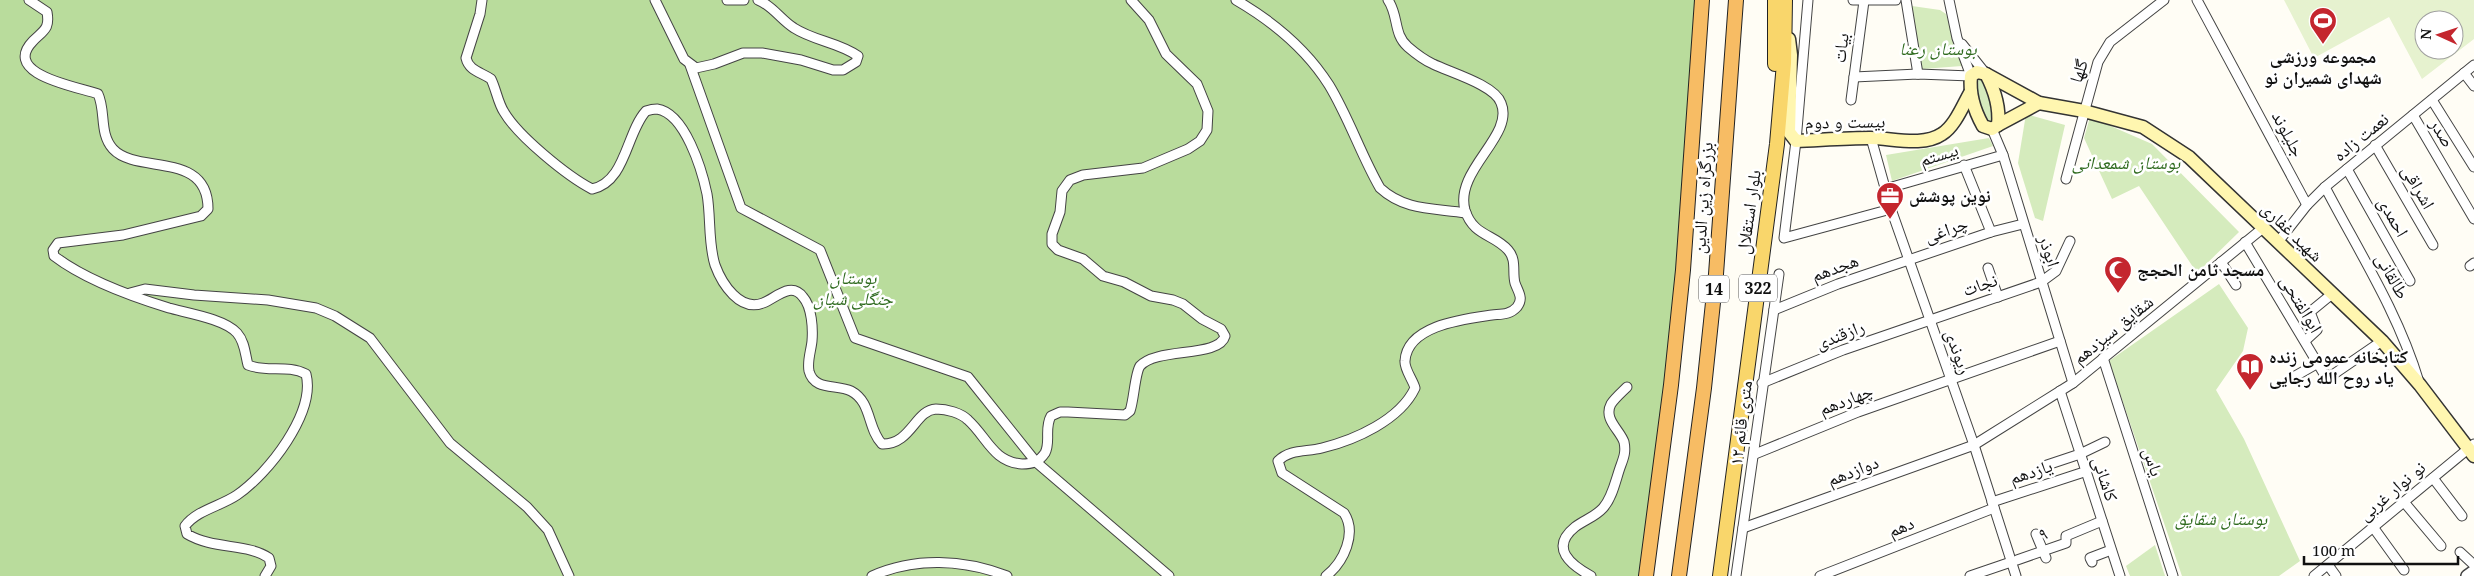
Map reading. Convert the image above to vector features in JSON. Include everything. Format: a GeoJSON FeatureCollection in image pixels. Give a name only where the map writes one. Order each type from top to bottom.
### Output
{"type":"FeatureCollection","features":[{"type":"Feature","properties":{"kind":"highway","name":"بزرگراه زین الدین"},"geometry":{"type":"LineString","coordinates":[[1646,576],[1671,385],[1683,270],[1702,0]]}},
{"type":"Feature","properties":{"kind":"highway","name":"بزرگراه زین الدین"},"geometry":{"type":"LineString","coordinates":[[1679,576],[1704,388],[1716,274],[1736,0]]}},
{"type":"Feature","properties":{"kind":"main road","name":"بلوار استقلال"},"geometry":{"type":"LineString","coordinates":[[1711,576],[1767,150],[1775,60],[1775,0]]}},
{"type":"Feature","properties":{"kind":"main road","name":"بلوار استقلال"},"geometry":{"type":"LineString","coordinates":[[1720,576],[1777,144],[1784,63],[1786,0]]}},
{"type":"Feature","properties":{"kind":"main road","name":"بیست و دوم"},"geometry":{"type":"LineString","coordinates":[[1785,16],[1791,55],[1790,132],[1796,141],[1870,138],[1919,140],[1935,138],[1944,133],[1951,125],[1970,92]]}},
{"type":"Feature","properties":{"kind":"main road"},"geometry":{"type":"LineString","coordinates":[[1995,127],[1999,114],[1995,96],[1986,74],[1977,72],[1971,76],[1970,92],[1976,114],[1983,126],[1995,127],[2039,103]]}},
{"type":"Feature","properties":{"kind":"main road","name":"شهید غفاری"},"geometry":{"type":"LineString","coordinates":[[1986,74],[2039,103],[2084,111],[2143,127],[2189,157],[2382,341],[2420,384],[2472,450]]}},
{"type":"Feature","properties":{"kind":"street"},"geometry":{"type":"LineString","coordinates":[[29,0],[41,6],[47,12],[49,22],[43,34],[33,41],[26,51],[25,59],[30,68],[51,81],[98,94],[102,103],[104,130],[113,150],[130,158],[166,165],[190,174],[198,180],[208,199],[208,209],[202,216],[123,235],[58,243],[52,250],[54,256],[74,270],[130,293],[167,307],[221,323],[236,332],[244,344],[248,365],[265,370],[295,368],[306,374],[309,386],[303,406],[284,447],[274,461],[236,496],[190,518],[185,526],[187,534],[198,540],[226,547],[260,552],[269,558],[271,566],[265,576]]}},
{"type":"Feature","properties":{"kind":"street"},"geometry":{"type":"LineString","coordinates":[[482,0],[480,14],[466,58],[468,64],[472,70],[491,79],[503,110],[513,125],[574,180],[592,189],[602,187],[611,178],[625,154],[639,118],[646,111],[658,109],[672,117],[688,137],[699,167],[706,193],[715,264],[723,282],[733,296],[745,304],[763,303],[785,291],[797,292],[804,297],[810,314],[812,340],[809,370],[813,380],[822,386],[850,390],[861,398],[866,406],[875,437],[882,444],[895,444],[920,419],[934,409],[945,410],[968,420],[998,456],[1015,463],[1036,462],[1046,452],[1047,429],[1051,416],[1060,412],[1125,414],[1130,411],[1135,396],[1137,373],[1141,366],[1153,358],[1208,348],[1218,344],[1224,336],[1221,329],[1202,319],[1183,304],[1151,296],[1124,282],[1103,276],[1083,259],[1058,250],[1052,244],[1052,234],[1060,212],[1062,191],[1070,180],[1083,176],[1143,168],[1188,149],[1200,141],[1207,130],[1208,111],[1197,84],[1166,54],[1150,20],[1131,0]]}},
{"type":"Feature","properties":{"kind":"street"},"geometry":{"type":"LineString","coordinates":[[655,0],[684,59],[696,68],[743,52],[762,53],[801,60],[833,70],[843,70],[856,62],[858,56],[849,50],[839,45],[812,38],[793,28],[766,3],[758,0]]}},
{"type":"Feature","properties":{"kind":"street"},"geometry":{"type":"LineString","coordinates":[[727,0],[744,0]]}},
{"type":"Feature","properties":{"kind":"street"},"geometry":{"type":"LineString","coordinates":[[1236,0],[1287,37],[1316,68],[1329,85],[1380,188],[1391,198],[1408,206],[1466,212]]}},
{"type":"Feature","properties":{"kind":"street"},"geometry":{"type":"LineString","coordinates":[[1326,576],[1341,560],[1350,531],[1348,520],[1344,513],[1282,473],[1278,461],[1286,453],[1322,448],[1349,439],[1371,428],[1410,399],[1415,388],[1404,362],[1408,349],[1416,337],[1454,322],[1508,314],[1521,301],[1521,295],[1514,280],[1514,263],[1509,251],[1483,235],[1469,220],[1463,203],[1464,192],[1472,171],[1499,129],[1502,113],[1501,101],[1496,95],[1468,79],[1432,64],[1406,46],[1399,38],[1396,17],[1388,0]]}},
{"type":"Feature","properties":{"kind":"street"},"geometry":{"type":"LineString","coordinates":[[1808,0],[1796,141],[1784,238],[1891,209]]}},
{"type":"Feature","properties":{"kind":"street"},"geometry":{"type":"LineString","coordinates":[[1853,0],[1896,0]]}},
{"type":"Feature","properties":{"kind":"street"},"geometry":{"type":"LineString","coordinates":[[1906,0],[1918,74]]}},
{"type":"Feature","properties":{"kind":"street"},"geometry":{"type":"LineString","coordinates":[[1854,77],[1918,74],[1971,76],[1957,38],[1949,0]]}},
{"type":"Feature","properties":{"kind":"street","name":"گلها"},"geometry":{"type":"LineString","coordinates":[[2066,179],[2098,62],[2110,42],[2164,0]]}},
{"type":"Feature","properties":{"kind":"street","name":"جلیلوند"},"geometry":{"type":"LineString","coordinates":[[2197,0],[2307,205]]}},
{"type":"Feature","properties":{"kind":"street","name":"بیات"},"geometry":{"type":"LineString","coordinates":[[1851,100],[1864,1]]}},
{"type":"Feature","properties":{"kind":"street"},"geometry":{"type":"LineString","coordinates":[[1957,38],[1986,74]]}},
{"type":"Feature","properties":{"kind":"street"},"geometry":{"type":"LineString","coordinates":[[690,64],[741,208],[820,250],[856,338],[968,377],[1036,462],[1168,576]]}},
{"type":"Feature","properties":{"kind":"street","name":"نعمت زاده"},"geometry":{"type":"LineString","coordinates":[[2278,242],[2307,205],[2325,187],[2474,65]]}},
{"type":"Feature","properties":{"kind":"street"},"geometry":{"type":"LineString","coordinates":[[2464,73],[2474,86]]}},
{"type":"Feature","properties":{"kind":"street"},"geometry":{"type":"LineString","coordinates":[[2432,100],[2474,167]]}},
{"type":"Feature","properties":{"kind":"street","name":"صدر"},"geometry":{"type":"LineString","coordinates":[[2413,116],[2474,219]]}},
{"type":"Feature","properties":{"kind":"street","name":"ابوذر"},"geometry":{"type":"LineString","coordinates":[[1995,127],[2073,383]]}},
{"type":"Feature","properties":{"kind":"street","name":"ریوندی"},"geometry":{"type":"LineString","coordinates":[[1870,138],[1908,260],[2014,561],[2016,576]]}},
{"type":"Feature","properties":{"kind":"street","name":"اشراقی"},"geometry":{"type":"LineString","coordinates":[[2376,146],[2433,245]]}},
{"type":"Feature","properties":{"kind":"street","name":"بیستم"},"geometry":{"type":"LineString","coordinates":[[1885,189],[1964,164],[2003,155]]}},
{"type":"Feature","properties":{"kind":"street"},"geometry":{"type":"LineString","coordinates":[[1964,164],[1991,232]]}},
{"type":"Feature","properties":{"kind":"street","name":"احمدی"},"geometry":{"type":"LineString","coordinates":[[2347,169],[2410,281]]}},
{"type":"Feature","properties":{"kind":"street","name":"طالقانی"},"geometry":{"type":"LineString","coordinates":[[2325,187],[2390,305],[2411,354],[2420,384]]}},
{"type":"Feature","properties":{"kind":"street","name":"چراغی"},"geometry":{"type":"LineString","coordinates":[[1908,260],[1991,232],[2023,224]]}},
{"type":"Feature","properties":{"kind":"street","name":"شقایق سیزدهم"},"geometry":{"type":"LineString","coordinates":[[1974,445],[2073,383],[2263,228]]}},
{"type":"Feature","properties":{"kind":"street"},"geometry":{"type":"LineString","coordinates":[[2041,282],[2056,271],[2070,241]]}},
{"type":"Feature","properties":{"kind":"street","name":"ابوالفتحی"},"geometry":{"type":"LineString","coordinates":[[2245,242],[2324,374],[2331,376],[2382,341]]}},
{"type":"Feature","properties":{"kind":"street","name":"هجدهم"},"geometry":{"type":"LineString","coordinates":[[1774,310],[1838,284],[1908,260]]}},
{"type":"Feature","properties":{"kind":"street"},"geometry":{"type":"LineString","coordinates":[[2221,262],[2236,285]]}},
{"type":"Feature","properties":{"kind":"street"},"geometry":{"type":"LineString","coordinates":[[1988,268],[1998,296]]}},
{"type":"Feature","properties":{"kind":"street","name":"۱۲ متری قائم"},"geometry":{"type":"LineString","coordinates":[[1736,576],[1779,274]]}},
{"type":"Feature","properties":{"kind":"street","name":"نجات"},"geometry":{"type":"LineString","coordinates":[[1930,320],[2041,282]]}},
{"type":"Feature","properties":{"kind":"street"},"geometry":{"type":"LineString","coordinates":[[130,293],[145,288],[194,295],[268,300],[316,308],[355,328],[370,338],[450,443],[527,507],[548,530],[568,576]]}},
{"type":"Feature","properties":{"kind":"street"},"geometry":{"type":"LineString","coordinates":[[2305,341],[2317,330],[2310,312],[2332,294]]}},
{"type":"Feature","properties":{"kind":"street","name":"رازقندی"},"geometry":{"type":"LineString","coordinates":[[1762,383],[1843,350],[1930,320]]}},
{"type":"Feature","properties":{"kind":"street","name":"چهاردهم"},"geometry":{"type":"LineString","coordinates":[[1754,454],[1858,412],[2060,341]]}},
{"type":"Feature","properties":{"kind":"street","name":"یاس"},"geometry":{"type":"LineString","coordinates":[[2103,358],[2173,576]]}},
{"type":"Feature","properties":{"kind":"street"},"geometry":{"type":"LineString","coordinates":[[2290,379],[2318,363]]}},
{"type":"Feature","properties":{"kind":"street"},"geometry":{"type":"LineString","coordinates":[[1591,576],[1576,568],[1566,558],[1563,549],[1566,539],[1574,527],[1598,513],[1609,498],[1625,453],[1624,441],[1616,432],[1609,414],[1611,405],[1627,387]]}},
{"type":"Feature","properties":{"kind":"street","name":"کاشانی"},"geometry":{"type":"LineString","coordinates":[[2060,391],[2120,576]]}},
{"type":"Feature","properties":{"kind":"street"},"geometry":{"type":"LineString","coordinates":[[2044,466],[2080,454],[2105,442]]}},
{"type":"Feature","properties":{"kind":"street","name":"دوازدهم"},"geometry":{"type":"LineString","coordinates":[[1743,528],[1974,445]]}},
{"type":"Feature","properties":{"kind":"street","name":"نو نوار غربی"},"geometry":{"type":"LineString","coordinates":[[2314,576],[2433,478],[2472,450]]}},
{"type":"Feature","properties":{"kind":"street","name":"یازدهم"},"geometry":{"type":"LineString","coordinates":[[1993,505],[2081,473]]}},
{"type":"Feature","properties":{"kind":"street"},"geometry":{"type":"LineString","coordinates":[[2433,478],[2462,516]]}},
{"type":"Feature","properties":{"kind":"street"},"geometry":{"type":"LineString","coordinates":[[2404,502],[2441,546]]}},
{"type":"Feature","properties":{"kind":"street","name":"دهم"},"geometry":{"type":"LineString","coordinates":[[1820,576],[1993,505]]}},
{"type":"Feature","properties":{"kind":"street","name":"۹"},"geometry":{"type":"LineString","coordinates":[[1970,576],[2014,561],[2044,555],[2066,543],[2066,536],[2102,521]]}},
{"type":"Feature","properties":{"kind":"street"},"geometry":{"type":"LineString","coordinates":[[2373,528],[2404,570]]}},
{"type":"Feature","properties":{"kind":"street"},"geometry":{"type":"LineString","coordinates":[[2036,534],[2044,555]]}},
{"type":"Feature","properties":{"kind":"street"},"geometry":{"type":"LineString","coordinates":[[2092,562],[2090,558],[2111,550]]}},
{"type":"Feature","properties":{"kind":"street"},"geometry":{"type":"LineString","coordinates":[[2460,552],[2474,565]]}},
{"type":"Feature","properties":{"kind":"street"},"geometry":{"type":"LineString","coordinates":[[872,576],[892,568],[918,562],[975,566],[1007,576]]}},
{"type":"Feature","properties":{"kind":"street"},"geometry":{"type":"LineString","coordinates":[[2328,565],[2336,576]]}},
{"type":"Feature","properties":{"kind":"street"},"geometry":{"type":"LineString","coordinates":[[2467,576],[2474,570]]}},
{"type":"Feature","properties":{"kind":"green space","name":"بوستان جنگلی شیان"},"geometry":{"type":"Polygon","coordinates":[[[0,0],[1707,0],[1648,576],[0,576],[0,0]]]}},
{"type":"Feature","properties":{"kind":"green space","name":"مجموعه ورزشی شهدای شمیران نو"},"geometry":{"type":"Polygon","coordinates":[[[2284,0],[2474,0],[2474,39],[2464,47],[2464,10],[2414,10],[2414,60],[2447,60],[2422,79],[2389,17],[2314,58],[2284,0]]]}},
{"type":"Feature","properties":{"kind":"green space","name":"بوستان رعنا"},"geometry":{"type":"Polygon","coordinates":[[[1912,6],[1940,10],[1946,14],[1962,66],[1922,69],[1912,6]]]}},
{"type":"Feature","properties":{"kind":"green space"},"geometry":{"type":"Polygon","coordinates":[[[1981,79],[1989,85],[1994,123],[1984,122],[1974,83],[1981,79]]]}},
{"type":"Feature","properties":{"kind":"green space"},"geometry":{"type":"Polygon","coordinates":[[[2026,114],[2065,125],[2043,221],[2035,218],[2018,163],[2026,114]]]}},
{"type":"Feature","properties":{"kind":"green space","name":"بوستان شمعدانی"},"geometry":{"type":"Polygon","coordinates":[[[2090,117],[2152,144],[2239,232],[2197,273],[2139,186],[2112,199],[2084,138],[2090,117]]]}},
{"type":"Feature","properties":{"kind":"green space"},"geometry":{"type":"Polygon","coordinates":[[[1989,138],[1993,146],[1892,181],[1886,155],[1989,138]]]}},
{"type":"Feature","properties":{"kind":"green space","name":"بوستان شقایق"},"geometry":{"type":"Polygon","coordinates":[[[2219,284],[2248,328],[2243,351],[2216,390],[2244,439],[2300,561],[2279,576],[2182,576],[2109,361],[2219,284]]]}},
{"type":"Feature","properties":{"kind":"green space"},"geometry":{"type":"Polygon","coordinates":[[[2155,545],[2165,576],[2130,576],[2126,566],[2155,545]]]}},
{"type":"Feature","properties":{"kind":"place","name":"مجموعه ورزشی شهدای شمیران نو"},"geometry":{"type":"Point","coordinates":[2323,45]}},
{"type":"Feature","properties":{"kind":"place","name":"نوین پوشش"},"geometry":{"type":"Point","coordinates":[1890,220]}},
{"type":"Feature","properties":{"kind":"place","name":"مسجد ثامن الحجج"},"geometry":{"type":"Point","coordinates":[2118,294]}},
{"type":"Feature","properties":{"kind":"place","name":"کتابخانه عمومی زنده یاد روح الله رجایی"},"geometry":{"type":"Point","coordinates":[2250,391]}}]}
